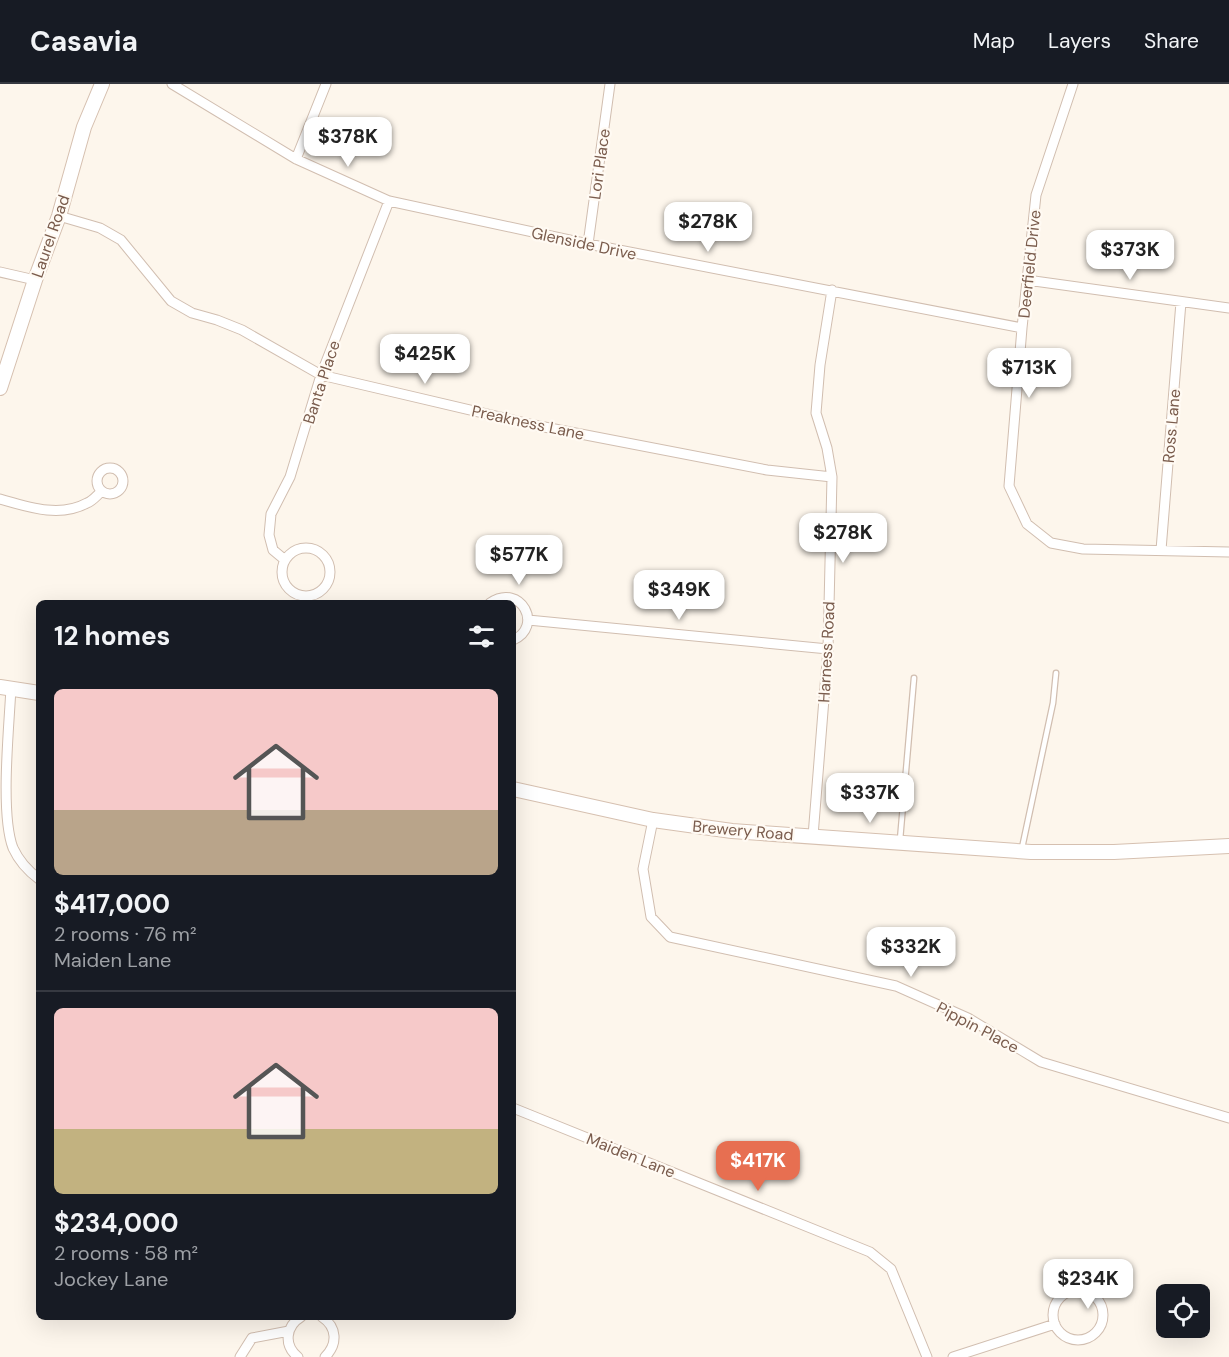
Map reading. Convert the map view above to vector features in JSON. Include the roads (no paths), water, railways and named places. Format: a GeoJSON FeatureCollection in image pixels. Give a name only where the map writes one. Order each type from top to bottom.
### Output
{"type":"FeatureCollection","features":[{"type":"Feature","properties":{"kind":"street","name":"Laurel Road"},"geometry":{"type":"LineString","coordinates":[[0,388],[35,280],[59,216],[84,127],[102,84]]}},
{"type":"Feature","properties":{"kind":"street","name":"Glenside Drive"},"geometry":{"type":"LineString","coordinates":[[172,84],[296,159],[389,201],[588,244],[1022,328]]}},
{"type":"Feature","properties":{"kind":"street"},"geometry":{"type":"LineString","coordinates":[[296,159],[327,84]]}},
{"type":"Feature","properties":{"kind":"street","name":"Lori Place"},"geometry":{"type":"LineString","coordinates":[[588,244],[610,84]]}},
{"type":"Feature","properties":{"kind":"street","name":"Deerfield Drive"},"geometry":{"type":"LineString","coordinates":[[1073,84],[1036,195],[1009,486],[1027,524],[1051,543],[1083,549],[1229,552]]}},
{"type":"Feature","properties":{"kind":"street","name":"Banta Place"},"geometry":{"type":"LineString","coordinates":[[285,560],[273,550],[268,535],[271,514],[290,477],[321,375],[389,201]]}},
{"type":"Feature","properties":{"kind":"street","name":"Preakness Lane"},"geometry":{"type":"LineString","coordinates":[[59,216],[100,228],[121,240],[171,301],[192,313],[242,330],[321,375],[534,425],[767,470],[832,477]]}},
{"type":"Feature","properties":{"kind":"street"},"geometry":{"type":"LineString","coordinates":[[0,272],[35,280]]}},
{"type":"Feature","properties":{"kind":"street"},"geometry":{"type":"LineString","coordinates":[[1028,280],[1229,308]]}},
{"type":"Feature","properties":{"kind":"street","name":"Harness Road"},"geometry":{"type":"LineString","coordinates":[[813,836],[828,649],[832,477],[827,448],[816,413],[820,365],[832,291]]}},
{"type":"Feature","properties":{"kind":"street","name":"Ross Lane"},"geometry":{"type":"LineString","coordinates":[[1161,550],[1181,302]]}},
{"type":"Feature","properties":{"kind":"street"},"geometry":{"type":"LineString","coordinates":[[0,499],[41,510],[71,509],[88,503],[102,491]]}},
{"type":"Feature","properties":{"kind":"street"},"geometry":{"type":"LineString","coordinates":[[310,549],[318,552],[329,564],[327,585],[318,593],[310,596],[294,593],[284,581],[282,572],[285,560],[298,550],[310,549]]}},
{"type":"Feature","properties":{"kind":"street"},"geometry":{"type":"LineString","coordinates":[[495,600],[506,597],[518,600],[524,606],[528,620],[523,633],[516,638]]}},
{"type":"Feature","properties":{"kind":"street"},"geometry":{"type":"LineString","coordinates":[[528,620],[828,649]]}},
{"type":"Feature","properties":{"kind":"street"},"geometry":{"type":"LineString","coordinates":[[36,692],[6,687],[4,809],[12,846],[26,869],[36,877]]}},
{"type":"Feature","properties":{"kind":"street","name":"Brewery Road"},"geometry":{"type":"LineString","coordinates":[[516,790],[653,820],[732,831],[1022,851],[1114,852],[1229,846]]}},
{"type":"Feature","properties":{"kind":"street","name":"Pippin Place"},"geometry":{"type":"LineString","coordinates":[[653,820],[643,869],[651,917],[670,937],[896,986],[968,1018],[1041,1062],[1229,1118]]}},
{"type":"Feature","properties":{"kind":"street","name":"Maiden Lane"},"geometry":{"type":"LineString","coordinates":[[516,1108],[870,1252],[891,1269],[927,1357]]}},
{"type":"Feature","properties":{"kind":"street"},"geometry":{"type":"LineString","coordinates":[[1074,1290],[1090,1293],[1101,1306],[1102,1323],[1088,1338],[1071,1339],[1063,1335],[1055,1324],[1054,1307],[1064,1294],[1074,1290]]}},
{"type":"Feature","properties":{"kind":"street"},"geometry":{"type":"LineString","coordinates":[[297,1320],[289,1331],[289,1347],[297,1357]]}},
{"type":"Feature","properties":{"kind":"street"},"geometry":{"type":"LineString","coordinates":[[325,1357],[331,1352],[335,1338],[326,1320]]}},
{"type":"Feature","properties":{"kind":"street"},"geometry":{"type":"LineString","coordinates":[[953,1357],[1055,1324]]}},
{"type":"Feature","properties":{"kind":"street"},"geometry":{"type":"LineString","coordinates":[[240,1357],[252,1338],[289,1331]]}},
{"type":"Feature","properties":{"kind":"lane"},"geometry":{"type":"LineString","coordinates":[[1022,851],[1053,703],[1056,673]]}},
{"type":"Feature","properties":{"kind":"lane"},"geometry":{"type":"LineString","coordinates":[[900,842],[914,678]]}}]}
